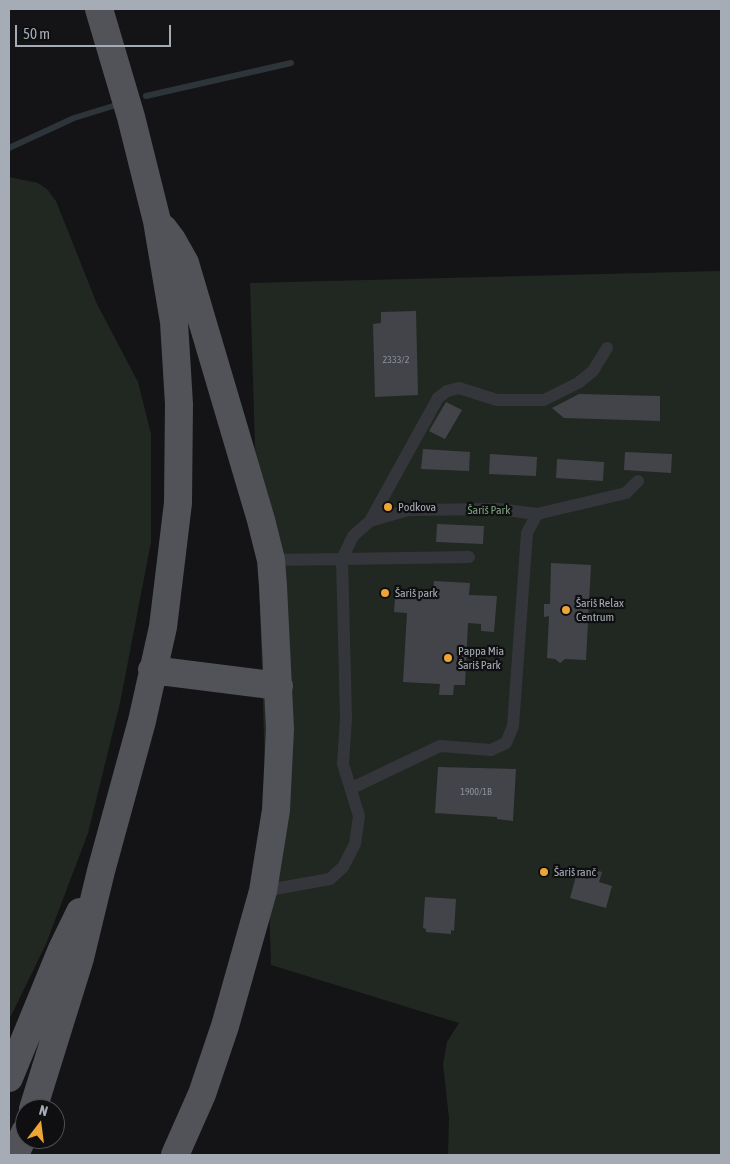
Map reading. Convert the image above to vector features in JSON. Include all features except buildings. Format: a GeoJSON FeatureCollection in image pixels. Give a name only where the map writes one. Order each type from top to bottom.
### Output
{"type":"FeatureCollection","features":[{"type":"Feature","properties":{"kind":"main road"},"geometry":{"type":"LineString","coordinates":[[36,1099],[80,958],[101,871],[130,772],[163,627],[176,529],[180,444],[174,322],[157,221],[131,117],[99,9]]}},
{"type":"Feature","properties":{"kind":"main road"},"geometry":{"type":"LineString","coordinates":[[157,221],[172,240],[185,263],[245,460],[270,560],[279,686],[280,729],[276,810],[263,891],[225,1026],[202,1094],[176,1155]]}},
{"type":"Feature","properties":{"kind":"main road"},"geometry":{"type":"LineString","coordinates":[[152,670],[279,686]]}},
{"type":"Feature","properties":{"kind":"main road"},"geometry":{"type":"LineString","coordinates":[[9,1078],[62,949],[101,871]]}},
{"type":"Feature","properties":{"kind":"lane"},"geometry":{"type":"LineString","coordinates":[[263,891],[330,878],[343,867],[355,844],[359,816],[352,788],[342,764],[346,718],[342,559],[353,536],[370,521],[438,398],[448,391],[459,388],[497,400],[544,400],[578,384],[593,371],[607,348]]}},
{"type":"Feature","properties":{"kind":"lane"},"geometry":{"type":"LineString","coordinates":[[370,521],[408,510],[498,510],[537,514],[626,493],[638,480]]}},
{"type":"Feature","properties":{"kind":"lane"},"geometry":{"type":"LineString","coordinates":[[352,788],[440,746],[491,750],[506,743],[513,726],[527,533],[537,514]]}},
{"type":"Feature","properties":{"kind":"lane"},"geometry":{"type":"LineString","coordinates":[[270,560],[469,557]]}},
{"type":"Feature","properties":{"kind":"green space"},"geometry":{"type":"Polygon","coordinates":[[[9,177],[38,183],[47,189],[56,201],[97,304],[138,382],[151,434],[151,542],[120,703],[88,833],[46,944],[9,1020],[9,177]]]}},
{"type":"Feature","properties":{"kind":"green space","name":"Šariš Park"},"geometry":{"type":"Polygon","coordinates":[[[720,271],[721,1155],[448,1155],[449,1118],[443,1064],[447,1042],[459,1023],[271,965],[250,283],[720,271]]]}},
{"type":"Feature","properties":{"kind":"waterway"},"geometry":{"type":"LineString","coordinates":[[146,96],[291,63]]}},
{"type":"Feature","properties":{"kind":"waterway"},"geometry":{"type":"LineString","coordinates":[[9,148],[74,118],[113,106]]}},
{"type":"Feature","properties":{"kind":"place","name":"Podkova"},"geometry":{"type":"Point","coordinates":[388,507]}},
{"type":"Feature","properties":{"kind":"place","name":"Šariš park"},"geometry":{"type":"Point","coordinates":[385,593]}},
{"type":"Feature","properties":{"kind":"place","name":"Šariš Relax Centrum"},"geometry":{"type":"Point","coordinates":[566,610]}},
{"type":"Feature","properties":{"kind":"place","name":"Pappa Mia Šariš Park"},"geometry":{"type":"Point","coordinates":[448,658]}},
{"type":"Feature","properties":{"kind":"place","name":"Šariš ranč"},"geometry":{"type":"Point","coordinates":[544,872]}}]}
